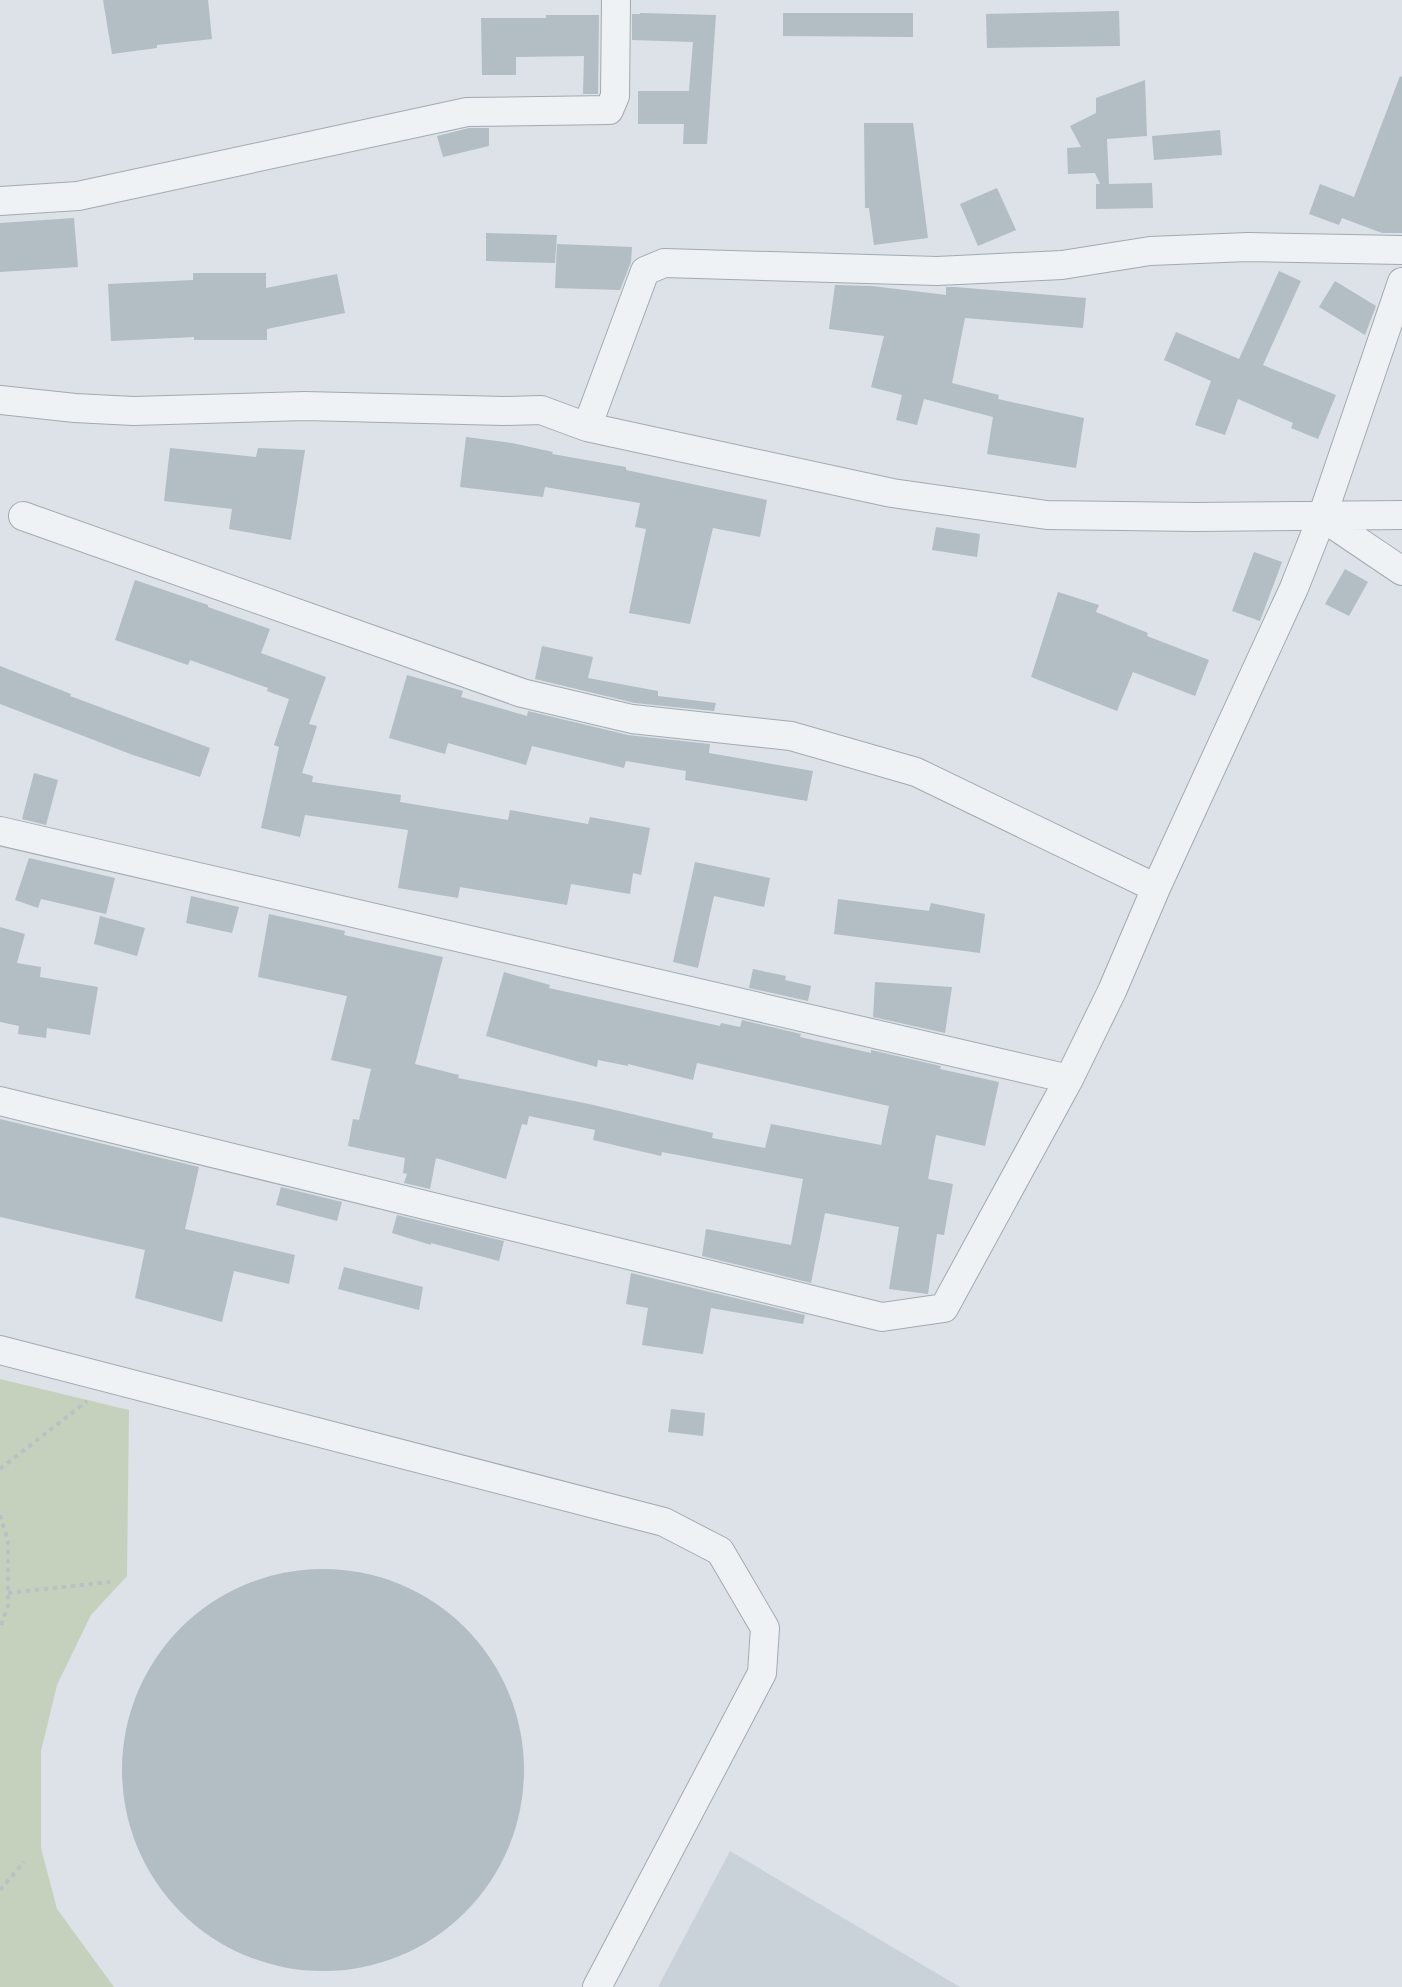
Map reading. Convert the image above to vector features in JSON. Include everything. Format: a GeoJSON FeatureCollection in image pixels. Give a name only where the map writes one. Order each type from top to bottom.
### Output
{"type":"FeatureCollection","features":[{"type":"Feature","properties":{"kind":"street"},"geometry":{"type":"LineString","coordinates":[[0,201],[78,196],[467,112],[609,110],[615,96],[616,0]]}},
{"type":"Feature","properties":{"kind":"street"},"geometry":{"type":"LineString","coordinates":[[587,427],[645,271],[664,262],[937,271],[1062,265],[1150,250],[1248,247],[1402,250]]}},
{"type":"Feature","properties":{"kind":"street"},"geometry":{"type":"LineString","coordinates":[[0,1101],[882,1317],[944,1308],[1069,1079],[1112,991],[1156,888],[1294,588],[1322,517],[1402,282]]}},
{"type":"Feature","properties":{"kind":"street"},"geometry":{"type":"LineString","coordinates":[[0,400],[133,411],[305,406],[493,411],[542,410],[587,427],[892,493],[1047,515],[1322,517],[1402,515]]}},
{"type":"Feature","properties":{"kind":"street"},"geometry":{"type":"LineString","coordinates":[[23,516],[522,693],[632,719],[791,736],[916,772],[1156,888]]}},
{"type":"Feature","properties":{"kind":"street"},"geometry":{"type":"LineString","coordinates":[[1322,517],[1402,571]]}},
{"type":"Feature","properties":{"kind":"street"},"geometry":{"type":"LineString","coordinates":[[0,831],[1069,1079]]}},
{"type":"Feature","properties":{"kind":"street"},"geometry":{"type":"LineString","coordinates":[[0,1350],[664,1522],[720,1551],[765,1628],[762,1673],[597,1987]]}},
{"type":"Feature","properties":{"kind":"path"},"geometry":{"type":"LineString","coordinates":[[0,1469],[85,1404],[90,1394]]}},
{"type":"Feature","properties":{"kind":"path"},"geometry":{"type":"LineString","coordinates":[[0,1515],[8,1541],[8,1606],[0,1628]]}},
{"type":"Feature","properties":{"kind":"path"},"geometry":{"type":"LineString","coordinates":[[8,1593],[110,1582]]}},
{"type":"Feature","properties":{"kind":"path"},"geometry":{"type":"LineString","coordinates":[[0,1890],[24,1862]]}},
{"type":"Feature","properties":{"kind":"path"},"geometry":{"type":"LineString","coordinates":[[0,1878],[5,1885]]}},
{"type":"Feature","properties":{"kind":"shaded area"},"geometry":{"type":"Polygon","coordinates":[[[730,1851],[960,1987],[658,1987],[730,1851]]]}},
{"type":"Feature","properties":{"kind":"green space"},"geometry":{"type":"Polygon","coordinates":[[[0,1379],[129,1410],[127,1576],[91,1615],[57,1685],[41,1751],[41,1848],[57,1909],[114,1987],[0,1987],[0,1379]]]}},
{"type":"Feature","properties":{"kind":"building"},"geometry":{"type":"Polygon","coordinates":[[[103,0],[208,0],[212,39],[157,45],[157,48],[112,54],[103,0]]]}},
{"type":"Feature","properties":{"kind":"building"},"geometry":{"type":"Polygon","coordinates":[[[1119,11],[1120,46],[987,48],[986,14],[1119,11]]]}},
{"type":"Feature","properties":{"kind":"building"},"geometry":{"type":"Polygon","coordinates":[[[783,13],[913,13],[913,37],[783,36],[783,13]]]}},
{"type":"Feature","properties":{"kind":"building"},"geometry":{"type":"Polygon","coordinates":[[[632,14],[716,15],[707,144],[683,144],[684,124],[638,124],[638,91],[689,91],[693,42],[632,40],[632,14]]]}},
{"type":"Feature","properties":{"kind":"building"},"geometry":{"type":"Polygon","coordinates":[[[546,15],[599,15],[598,94],[583,94],[584,56],[516,57],[516,75],[482,75],[481,18],[546,18],[546,15]]]}},
{"type":"Feature","properties":{"kind":"building"},"geometry":{"type":"Polygon","coordinates":[[[1400,76],[1402,77],[1402,233],[1382,233],[1342,218],[1339,225],[1309,214],[1320,184],[1354,197],[1400,76]]]}},
{"type":"Feature","properties":{"kind":"building"},"geometry":{"type":"Polygon","coordinates":[[[1145,80],[1147,136],[1107,139],[1109,184],[1152,183],[1153,208],[1096,209],[1096,184],[1100,184],[1095,173],[1068,174],[1067,148],[1081,147],[1070,126],[1096,113],[1096,98],[1145,80]]]}},
{"type":"Feature","properties":{"kind":"building"},"geometry":{"type":"Polygon","coordinates":[[[864,123],[913,123],[928,238],[874,245],[869,208],[865,208],[864,123]]]}},
{"type":"Feature","properties":{"kind":"building"},"geometry":{"type":"Polygon","coordinates":[[[469,128],[489,128],[489,146],[443,157],[437,136],[469,128]]]}},
{"type":"Feature","properties":{"kind":"building"},"geometry":{"type":"Polygon","coordinates":[[[1220,130],[1222,155],[1154,160],[1152,136],[1220,130]]]}},
{"type":"Feature","properties":{"kind":"building"},"geometry":{"type":"Polygon","coordinates":[[[997,188],[1016,230],[978,246],[960,204],[997,188]]]}},
{"type":"Feature","properties":{"kind":"building"},"geometry":{"type":"Polygon","coordinates":[[[74,218],[78,267],[0,272],[0,223],[74,218]]]}},
{"type":"Feature","properties":{"kind":"building"},"geometry":{"type":"Polygon","coordinates":[[[486,233],[557,235],[555,263],[486,261],[486,233]]]}},
{"type":"Feature","properties":{"kind":"building"},"geometry":{"type":"Polygon","coordinates":[[[557,244],[632,247],[631,262],[620,290],[555,288],[557,244]]]}},
{"type":"Feature","properties":{"kind":"building"},"geometry":{"type":"Polygon","coordinates":[[[1279,271],[1301,281],[1263,365],[1336,395],[1318,439],[1291,428],[1293,423],[1238,399],[1225,435],[1195,425],[1211,381],[1164,360],[1176,332],[1239,359],[1279,271]]]}},
{"type":"Feature","properties":{"kind":"building"},"geometry":{"type":"Polygon","coordinates":[[[193,273],[266,273],[266,288],[337,274],[345,313],[267,329],[267,340],[194,340],[194,337],[111,341],[108,284],[193,280],[193,273]]]}},
{"type":"Feature","properties":{"kind":"building"},"geometry":{"type":"Polygon","coordinates":[[[1335,281],[1376,306],[1365,335],[1319,307],[1335,281]]]}},
{"type":"Feature","properties":{"kind":"building"},"geometry":{"type":"Polygon","coordinates":[[[835,285],[872,286],[946,295],[946,287],[955,287],[1086,298],[1083,328],[965,318],[952,383],[999,395],[998,399],[1084,418],[1076,468],[987,454],[993,417],[924,399],[917,425],[896,420],[902,395],[871,387],[884,336],[829,329],[835,285]]]}},
{"type":"Feature","properties":{"kind":"building"},"geometry":{"type":"Polygon","coordinates":[[[466,437],[512,443],[553,452],[552,454],[626,467],[626,470],[767,500],[760,537],[713,528],[690,624],[629,613],[646,529],[635,527],[640,503],[545,487],[543,497],[460,487],[466,437]]]}},
{"type":"Feature","properties":{"kind":"building"},"geometry":{"type":"Polygon","coordinates":[[[170,448],[256,457],[258,448],[305,450],[291,540],[229,529],[232,509],[164,501],[170,448]]]}},
{"type":"Feature","properties":{"kind":"building"},"geometry":{"type":"Polygon","coordinates":[[[936,527],[980,534],[977,557],[932,550],[936,527]]]}},
{"type":"Feature","properties":{"kind":"building"},"geometry":{"type":"Polygon","coordinates":[[[1254,552],[1282,562],[1260,621],[1232,611],[1254,552]]]}},
{"type":"Feature","properties":{"kind":"building"},"geometry":{"type":"Polygon","coordinates":[[[1345,569],[1368,582],[1349,616],[1325,604],[1345,569]]]}},
{"type":"Feature","properties":{"kind":"building"},"geometry":{"type":"Polygon","coordinates":[[[135,580],[270,629],[261,653],[326,677],[309,724],[317,726],[302,773],[313,776],[312,782],[401,795],[400,802],[508,820],[510,810],[588,824],[590,817],[650,828],[641,875],[633,873],[630,894],[571,884],[567,905],[460,887],[458,898],[398,888],[408,830],[305,815],[300,837],[261,828],[279,747],[274,745],[289,699],[267,691],[268,688],[190,660],[188,665],[115,640],[135,580]]]}},
{"type":"Feature","properties":{"kind":"building"},"geometry":{"type":"Polygon","coordinates":[[[1058,592],[1099,605],[1096,612],[1148,633],[1147,636],[1209,660],[1195,696],[1133,672],[1117,711],[1031,677],[1058,592]]]}},
{"type":"Feature","properties":{"kind":"building"},"geometry":{"type":"Polygon","coordinates":[[[542,646],[593,657],[588,678],[658,691],[658,696],[716,703],[714,711],[635,703],[535,679],[542,646]]]}},
{"type":"Feature","properties":{"kind":"building"},"geometry":{"type":"Polygon","coordinates":[[[0,666],[71,694],[70,696],[210,748],[200,777],[133,755],[0,704],[0,666]]]}},
{"type":"Feature","properties":{"kind":"building"},"geometry":{"type":"Polygon","coordinates":[[[407,675],[463,691],[461,697],[527,716],[528,711],[628,735],[710,744],[709,753],[813,771],[807,801],[685,780],[686,771],[626,761],[624,768],[532,746],[526,765],[448,743],[445,754],[389,738],[407,675]]]}},
{"type":"Feature","properties":{"kind":"building"},"geometry":{"type":"Polygon","coordinates":[[[34,773],[58,780],[46,825],[22,819],[34,773]]]}},
{"type":"Feature","properties":{"kind":"building"},"geometry":{"type":"Polygon","coordinates":[[[29,858],[115,878],[106,914],[41,899],[38,908],[15,900],[29,858]]]}},
{"type":"Feature","properties":{"kind":"building"},"geometry":{"type":"Polygon","coordinates":[[[695,862],[770,878],[764,907],[714,896],[698,968],[673,962],[695,862]]]}},
{"type":"Feature","properties":{"kind":"building"},"geometry":{"type":"Polygon","coordinates":[[[191,896],[239,907],[232,933],[186,923],[191,896]]]}},
{"type":"Feature","properties":{"kind":"building"},"geometry":{"type":"Polygon","coordinates":[[[838,899],[929,911],[931,903],[985,914],[980,953],[834,934],[838,899]]]}},
{"type":"Feature","properties":{"kind":"building"},"geometry":{"type":"Polygon","coordinates":[[[269,914],[345,931],[344,935],[443,957],[415,1064],[459,1075],[458,1078],[589,1104],[713,1133],[712,1138],[765,1148],[771,1124],[881,1145],[889,1106],[697,1063],[693,1080],[628,1064],[628,1066],[598,1060],[597,1067],[486,1036],[504,972],[550,985],[549,988],[720,1026],[721,1023],[740,1027],[742,1020],[801,1034],[800,1037],[871,1053],[871,1050],[999,1082],[985,1146],[936,1135],[928,1179],[953,1184],[944,1235],[937,1234],[928,1294],[889,1289],[899,1227],[825,1213],[811,1283],[702,1256],[706,1229],[791,1245],[803,1179],[662,1152],[661,1156],[593,1140],[595,1130],[529,1116],[527,1125],[522,1124],[506,1179],[436,1158],[430,1189],[404,1183],[407,1174],[403,1173],[405,1158],[348,1146],[353,1119],[359,1120],[371,1069],[331,1060],[347,996],[258,977],[269,914]]]}},
{"type":"Feature","properties":{"kind":"building"},"geometry":{"type":"Polygon","coordinates":[[[100,916],[145,928],[137,956],[94,944],[100,916]]]}},
{"type":"Feature","properties":{"kind":"building"},"geometry":{"type":"Polygon","coordinates":[[[0,927],[25,934],[17,963],[41,967],[40,977],[98,987],[90,1035],[47,1028],[46,1038],[18,1034],[19,1026],[0,1022],[0,927]]]}},
{"type":"Feature","properties":{"kind":"building"},"geometry":{"type":"Polygon","coordinates":[[[753,969],[786,976],[785,980],[811,986],[808,1001],[749,988],[753,969]]]}},
{"type":"Feature","properties":{"kind":"building"},"geometry":{"type":"Polygon","coordinates":[[[875,982],[952,987],[945,1033],[873,1017],[875,982]]]}},
{"type":"Feature","properties":{"kind":"building"},"geometry":{"type":"Polygon","coordinates":[[[0,1119],[199,1167],[185,1229],[295,1255],[289,1284],[234,1271],[222,1322],[135,1298],[145,1250],[0,1217],[0,1119]]]}},
{"type":"Feature","properties":{"kind":"building"},"geometry":{"type":"Polygon","coordinates":[[[281,1187],[342,1202],[337,1221],[276,1205],[281,1187]]]}},
{"type":"Feature","properties":{"kind":"building"},"geometry":{"type":"Polygon","coordinates":[[[397,1215],[504,1241],[499,1261],[392,1233],[397,1215]]]}},
{"type":"Feature","properties":{"kind":"building"},"geometry":{"type":"Polygon","coordinates":[[[344,1267],[423,1287],[419,1310],[338,1289],[344,1267]]]}},
{"type":"Feature","properties":{"kind":"building"},"geometry":{"type":"Polygon","coordinates":[[[631,1273],[805,1315],[803,1324],[711,1308],[703,1354],[642,1345],[648,1308],[626,1304],[631,1273]]]}},
{"type":"Feature","properties":{"kind":"building"},"geometry":{"type":"Polygon","coordinates":[[[671,1409],[705,1413],[703,1436],[668,1432],[671,1409]]]}},
{"type":"Feature","properties":{"kind":"building"},"geometry":{"type":"Polygon","coordinates":[[[323,1569],[381,1577],[418,1592],[451,1614],[479,1642],[501,1675],[516,1712],[524,1770],[516,1828],[501,1865],[479,1898],[451,1926],[418,1948],[381,1963],[323,1971],[265,1963],[228,1948],[195,1926],[167,1898],[145,1865],[130,1828],[122,1770],[130,1712],[145,1675],[167,1642],[195,1614],[228,1592],[265,1577],[323,1569]]]}}]}
